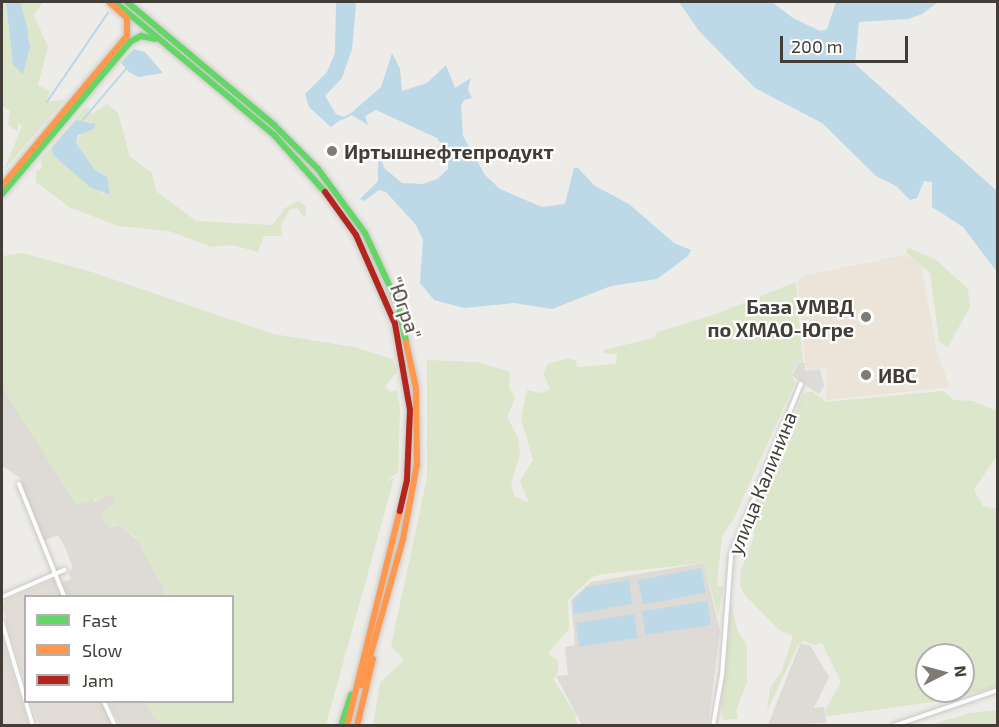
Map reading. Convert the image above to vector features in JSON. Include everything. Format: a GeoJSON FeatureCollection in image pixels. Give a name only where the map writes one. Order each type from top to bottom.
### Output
{"type":"FeatureCollection","features":[{"type":"Feature","properties":{"kind":"main road"},"geometry":{"type":"LineString","coordinates":[[109,2],[127,18]]}},
{"type":"Feature","properties":{"kind":"main road","name":"\"Югра\""},"geometry":{"type":"LineString","coordinates":[[127,2],[274,125],[318,169],[356,219],[390,284],[411,353],[418,437],[410,510],[383,614],[348,726]]}},
{"type":"Feature","properties":{"kind":"main road"},"geometry":{"type":"LineString","coordinates":[[2,194],[127,41],[127,18],[118,4]]}},
{"type":"Feature","properties":{"kind":"main road","name":"\"Югра\""},"geometry":{"type":"LineString","coordinates":[[118,4],[279,140],[326,191],[356,235],[385,294],[402,351],[410,410],[409,464],[400,520],[348,726]]}},
{"type":"Feature","properties":{"kind":"main road"},"geometry":{"type":"LineString","coordinates":[[2,186],[127,41],[138,37],[152,37],[162,41]]}},
{"type":"Feature","properties":{"kind":"main road"},"geometry":{"type":"LineString","coordinates":[[152,37],[279,140]]}},
{"type":"Feature","properties":{"kind":"main road"},"geometry":{"type":"LineString","coordinates":[[341,726],[376,611]]}},
{"type":"Feature","properties":{"kind":"main road"},"geometry":{"type":"LineString","coordinates":[[357,726],[383,614]]}},
{"type":"Feature","properties":{"kind":"street","name":"улица Калинина"},"geometry":{"type":"LineString","coordinates":[[713,726],[722,675],[732,556],[801,384]]}},
{"type":"Feature","properties":{"kind":"street"},"geometry":{"type":"LineString","coordinates":[[19,484],[63,595]]}},
{"type":"Feature","properties":{"kind":"street"},"geometry":{"type":"LineString","coordinates":[[2,597],[64,570]]}},
{"type":"Feature","properties":{"kind":"street"},"geometry":{"type":"LineString","coordinates":[[2,622],[24,696]]}},
{"type":"Feature","properties":{"kind":"street"},"geometry":{"type":"LineString","coordinates":[[893,726],[998,690]]}},
{"type":"Feature","properties":{"kind":"street"},"geometry":{"type":"LineString","coordinates":[[26,703],[33,726]]}},
{"type":"Feature","properties":{"kind":"street"},"geometry":{"type":"LineString","coordinates":[[104,703],[115,726]]}},
{"type":"Feature","properties":{"kind":"shaded area","name":"База УМВД по ХМАО-Югре"},"geometry":{"type":"Polygon","coordinates":[[[904,255],[921,264],[937,352],[950,387],[826,400],[827,368],[806,370],[797,282],[802,276],[904,255]]]}},
{"type":"Feature","properties":{"kind":"shaded area"},"geometry":{"type":"Polygon","coordinates":[[[798,362],[805,363],[805,371],[820,369],[824,386],[819,394],[792,376],[798,362]]]}},
{"type":"Feature","properties":{"kind":"shaded area"},"geometry":{"type":"Polygon","coordinates":[[[2,385],[95,502],[108,493],[115,494],[114,504],[102,513],[110,527],[120,525],[138,541],[163,587],[163,595],[67,595],[62,582],[71,579],[68,571],[73,569],[65,547],[58,535],[43,541],[19,477],[2,466],[2,385]]]}},
{"type":"Feature","properties":{"kind":"shaded area"},"geometry":{"type":"Polygon","coordinates":[[[704,563],[720,631],[708,725],[582,725],[556,676],[568,675],[565,647],[575,645],[571,600],[591,582],[704,563]]]}},
{"type":"Feature","properties":{"kind":"shaded area"},"geometry":{"type":"Polygon","coordinates":[[[54,580],[61,595],[24,595],[24,680],[2,606],[6,600],[54,580]]]}},
{"type":"Feature","properties":{"kind":"shaded area"},"geometry":{"type":"Polygon","coordinates":[[[2,637],[21,701],[29,725],[2,725],[2,637]]]}},
{"type":"Feature","properties":{"kind":"shaded area"},"geometry":{"type":"Polygon","coordinates":[[[800,644],[810,645],[829,677],[814,708],[824,707],[826,723],[768,725],[800,644]]]}},
{"type":"Feature","properties":{"kind":"shaded area"},"geometry":{"type":"Polygon","coordinates":[[[256,698],[160,722],[158,725],[121,726],[110,703],[234,703],[256,698]]]}},
{"type":"Feature","properties":{"kind":"shaded area"},"geometry":{"type":"Polygon","coordinates":[[[31,703],[102,703],[112,725],[39,725],[31,703]]]}},
{"type":"Feature","properties":{"kind":"green space"},"geometry":{"type":"Polygon","coordinates":[[[2,2],[6,2],[13,65],[23,73],[30,40],[19,3],[43,2],[34,15],[48,47],[38,85],[49,91],[47,102],[65,99],[4,170],[22,126],[18,123],[18,131],[12,129],[8,124],[10,111],[2,106],[2,2]]]}},
{"type":"Feature","properties":{"kind":"green space"},"geometry":{"type":"Polygon","coordinates":[[[107,104],[118,113],[130,157],[152,173],[156,191],[196,221],[272,225],[285,208],[299,201],[306,206],[306,215],[303,216],[297,208],[290,209],[281,225],[282,236],[264,236],[258,252],[233,245],[212,247],[169,231],[118,226],[69,207],[36,182],[36,171],[42,168],[41,159],[84,109],[88,107],[92,114],[107,104]],[[78,120],[53,155],[103,194],[109,190],[105,175],[94,169],[76,143],[81,133],[94,129],[91,122],[78,120]]]}},
{"type":"Feature","properties":{"kind":"green space"},"geometry":{"type":"Polygon","coordinates":[[[908,248],[935,259],[968,289],[970,307],[948,347],[939,341],[930,273],[906,253],[908,248]]]}},
{"type":"Feature","properties":{"kind":"green space"},"geometry":{"type":"Polygon","coordinates":[[[22,253],[92,272],[273,334],[354,347],[393,359],[397,372],[385,386],[390,392],[397,390],[400,408],[398,472],[385,482],[394,478],[326,725],[158,725],[160,722],[153,717],[146,703],[234,703],[234,595],[163,595],[163,587],[136,538],[120,525],[108,526],[102,522],[102,513],[114,504],[115,494],[76,505],[2,385],[2,256],[22,253]]]}},
{"type":"Feature","properties":{"kind":"green space"},"geometry":{"type":"Polygon","coordinates":[[[796,282],[803,362],[798,361],[791,375],[795,382],[734,518],[722,536],[717,585],[723,587],[718,616],[704,563],[592,577],[568,600],[569,629],[548,653],[558,661],[558,672],[553,679],[575,713],[577,725],[373,725],[380,683],[404,660],[391,646],[427,478],[427,360],[478,362],[510,372],[509,388],[515,398],[507,417],[518,438],[520,453],[511,484],[514,496],[529,503],[520,481],[533,460],[521,419],[527,390],[542,393],[550,389],[543,373],[548,364],[568,358],[575,360],[578,367],[616,364],[617,354],[604,353],[604,350],[653,338],[658,332],[713,315],[796,282]]]}},
{"type":"Feature","properties":{"kind":"green space"},"geometry":{"type":"Polygon","coordinates":[[[812,391],[826,402],[943,391],[954,400],[973,401],[997,411],[997,455],[974,490],[983,506],[997,509],[997,687],[975,692],[975,643],[915,643],[915,703],[926,703],[829,716],[825,715],[826,709],[841,682],[822,643],[815,645],[804,641],[798,645],[767,711],[770,688],[782,670],[793,636],[779,630],[740,587],[741,570],[754,536],[752,520],[803,394],[812,391]]]}},
{"type":"Feature","properties":{"kind":"green space"},"geometry":{"type":"Polygon","coordinates":[[[731,604],[738,632],[747,645],[747,682],[736,711],[738,719],[723,720],[721,702],[731,604]]]}},
{"type":"Feature","properties":{"kind":"green space"},"geometry":{"type":"Polygon","coordinates":[[[997,710],[997,725],[930,725],[970,713],[997,710]]]}},
{"type":"Feature","properties":{"kind":"water"},"geometry":{"type":"Polygon","coordinates":[[[6,2],[20,2],[27,26],[30,47],[23,74],[13,65],[6,2]]]}},
{"type":"Feature","properties":{"kind":"water"},"geometry":{"type":"Polygon","coordinates":[[[336,2],[355,2],[356,5],[352,49],[342,78],[325,96],[336,114],[344,117],[331,127],[309,107],[305,94],[327,72],[335,53],[336,2]]]}},
{"type":"Feature","properties":{"kind":"water"},"geometry":{"type":"Polygon","coordinates":[[[679,2],[772,2],[793,18],[820,31],[827,29],[836,2],[938,2],[922,14],[908,19],[859,22],[855,64],[997,191],[997,272],[963,227],[932,207],[932,182],[924,181],[917,198],[910,200],[896,186],[876,176],[822,123],[755,88],[699,31],[679,2]]]}},
{"type":"Feature","properties":{"kind":"water"},"geometry":{"type":"Polygon","coordinates":[[[134,49],[145,52],[163,73],[138,77],[129,72],[121,63],[134,49]]]}},
{"type":"Feature","properties":{"kind":"water"},"geometry":{"type":"Polygon","coordinates":[[[392,53],[400,69],[402,91],[427,83],[446,65],[455,88],[471,78],[468,90],[472,98],[464,100],[461,106],[463,136],[485,175],[500,189],[542,207],[565,204],[574,168],[578,168],[595,186],[629,204],[674,243],[691,250],[688,256],[657,279],[611,286],[552,309],[514,303],[464,308],[434,300],[420,283],[423,240],[416,225],[386,192],[379,190],[364,201],[360,199],[378,181],[378,148],[384,168],[402,183],[423,184],[437,179],[448,169],[448,154],[437,138],[376,110],[365,116],[368,125],[350,114],[381,87],[392,53]]]}},
{"type":"Feature","properties":{"kind":"water"},"geometry":{"type":"Polygon","coordinates":[[[76,120],[96,124],[94,129],[78,135],[76,143],[94,169],[107,177],[110,195],[90,187],[53,155],[52,148],[76,120]]]}},
{"type":"Feature","properties":{"kind":"water"},"geometry":{"type":"Polygon","coordinates":[[[701,568],[706,593],[643,605],[638,580],[701,568]]]}},
{"type":"Feature","properties":{"kind":"water"},"geometry":{"type":"Polygon","coordinates":[[[629,580],[632,604],[574,614],[573,600],[587,587],[629,580]]]}},
{"type":"Feature","properties":{"kind":"water"},"geometry":{"type":"Polygon","coordinates":[[[707,601],[711,625],[646,635],[642,611],[707,601]]]}},
{"type":"Feature","properties":{"kind":"water"},"geometry":{"type":"Polygon","coordinates":[[[634,614],[638,638],[579,647],[576,623],[634,614]]]}},
{"type":"Feature","properties":{"kind":"waterway"},"geometry":{"type":"LineString","coordinates":[[47,102],[108,13]]}},
{"type":"Feature","properties":{"kind":"waterway"},"geometry":{"type":"LineString","coordinates":[[82,121],[126,69]]}},
{"type":"Feature","properties":{"kind":"waterway"},"geometry":{"type":"LineString","coordinates":[[342,119],[352,114]]}},
{"type":"Feature","properties":{"kind":"traffic: fast"},"geometry":{"type":"LineString","coordinates":[[115,2],[275,136],[325,192]]}},
{"type":"Feature","properties":{"kind":"traffic: fast"},"geometry":{"type":"LineString","coordinates":[[127,2],[274,125],[318,169],[365,233],[398,304],[406,342]]}},
{"type":"Feature","properties":{"kind":"traffic: fast"},"geometry":{"type":"LineString","coordinates":[[2,194],[130,42],[141,36],[155,39]]}},
{"type":"Feature","properties":{"kind":"traffic: fast"},"geometry":{"type":"LineString","coordinates":[[341,726],[351,695]]}},
{"type":"Feature","properties":{"kind":"traffic: slow"},"geometry":{"type":"LineString","coordinates":[[2,186],[127,36],[127,18],[109,2]]}},
{"type":"Feature","properties":{"kind":"traffic: slow"},"geometry":{"type":"LineString","coordinates":[[362,685],[403,539],[417,464],[416,388],[406,342]]}},
{"type":"Feature","properties":{"kind":"traffic: slow"},"geometry":{"type":"LineString","coordinates":[[347,726],[400,511]]}},
{"type":"Feature","properties":{"kind":"traffic: slow"},"geometry":{"type":"LineString","coordinates":[[357,726],[373,659]]}},
{"type":"Feature","properties":{"kind":"traffic: jam"},"geometry":{"type":"LineString","coordinates":[[325,192],[356,235],[395,324],[410,410],[407,480],[400,511]]}},
{"type":"Feature","properties":{"kind":"place","name":"Иртышнефтепродукт"},"geometry":{"type":"Point","coordinates":[332,151]}},
{"type":"Feature","properties":{"kind":"place","name":"База УМВД по ХМАО-Югре"},"geometry":{"type":"Point","coordinates":[866,317]}},
{"type":"Feature","properties":{"kind":"place","name":"ИВС"},"geometry":{"type":"Point","coordinates":[866,375]}}]}
